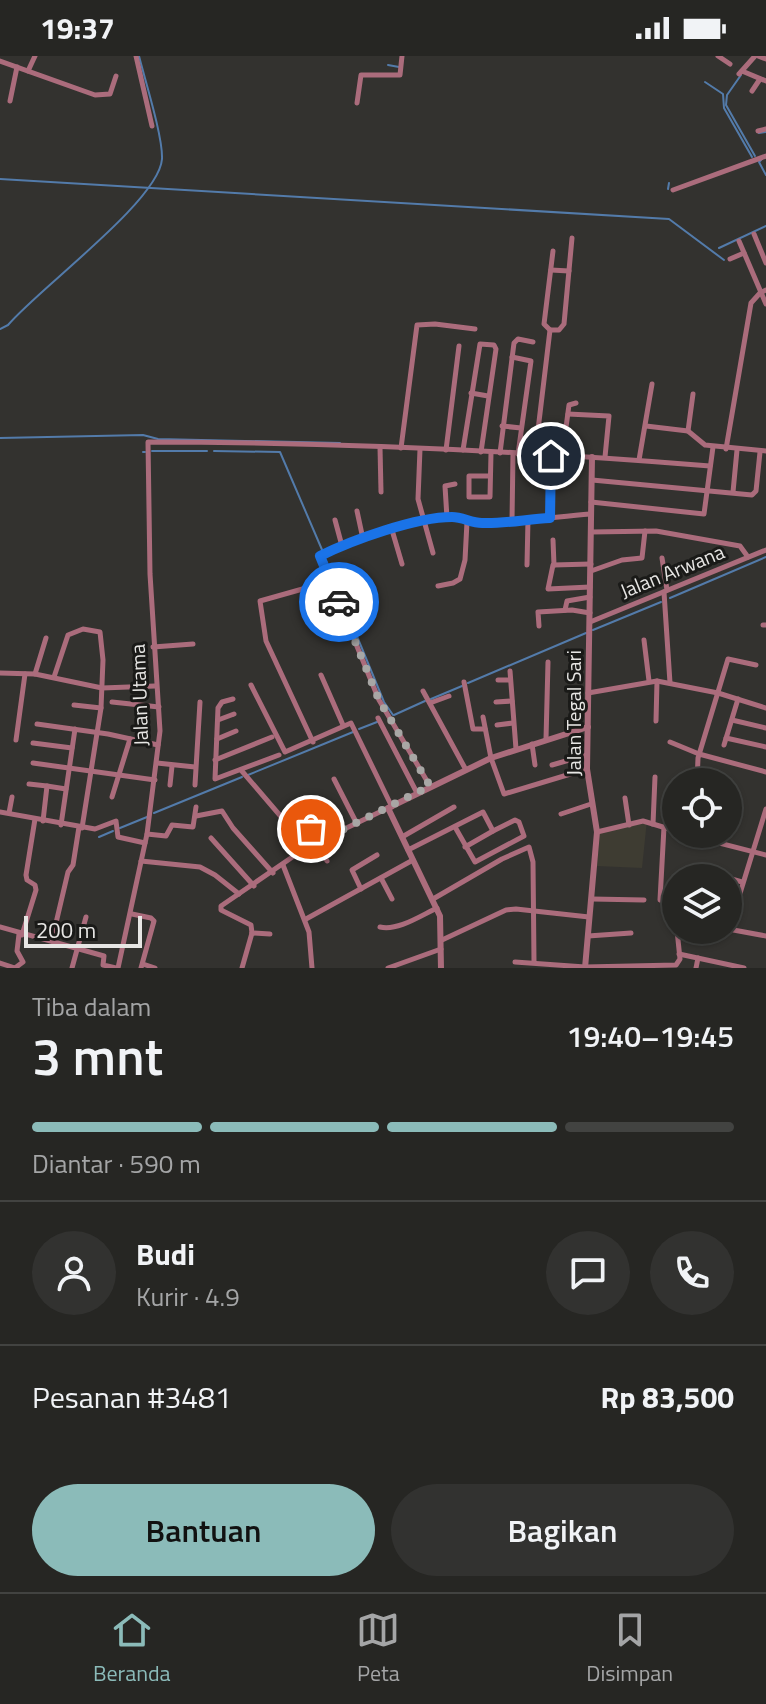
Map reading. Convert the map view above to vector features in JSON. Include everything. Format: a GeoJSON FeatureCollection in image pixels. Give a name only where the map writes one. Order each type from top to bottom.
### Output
{"type":"FeatureCollection","features":[{"type":"Feature","properties":{"kind":"street"},"geometry":{"type":"LineString","coordinates":[[28,71],[35,56]]}},
{"type":"Feature","properties":{"kind":"street"},"geometry":{"type":"LineString","coordinates":[[136,56],[152,126]]}},
{"type":"Feature","properties":{"kind":"street"},"geometry":{"type":"LineString","coordinates":[[357,103],[362,73],[400,75],[402,56]]}},
{"type":"Feature","properties":{"kind":"street"},"geometry":{"type":"LineString","coordinates":[[718,56],[730,64]]}},
{"type":"Feature","properties":{"kind":"street"},"geometry":{"type":"LineString","coordinates":[[752,91],[763,80],[741,73],[757,56],[766,59]]}},
{"type":"Feature","properties":{"kind":"street"},"geometry":{"type":"LineString","coordinates":[[0,61],[102,96],[110,94],[116,76]]}},
{"type":"Feature","properties":{"kind":"street"},"geometry":{"type":"LineString","coordinates":[[10,101],[17,67]]}},
{"type":"Feature","properties":{"kind":"street"},"geometry":{"type":"LineString","coordinates":[[758,131],[766,129]]}},
{"type":"Feature","properties":{"kind":"street"},"geometry":{"type":"LineString","coordinates":[[673,190],[766,156]]}},
{"type":"Feature","properties":{"kind":"street"},"geometry":{"type":"LineString","coordinates":[[754,234],[766,263]]}},
{"type":"Feature","properties":{"kind":"street"},"geometry":{"type":"LineString","coordinates":[[553,251],[544,324],[550,330],[559,330],[563,326],[572,238]]}},
{"type":"Feature","properties":{"kind":"street"},"geometry":{"type":"LineString","coordinates":[[739,241],[766,304]]}},
{"type":"Feature","properties":{"kind":"street"},"geometry":{"type":"LineString","coordinates":[[730,259],[744,253]]}},
{"type":"Feature","properties":{"kind":"street"},"geometry":{"type":"LineString","coordinates":[[551,270],[569,271]]}},
{"type":"Feature","properties":{"kind":"street"},"geometry":{"type":"LineString","coordinates":[[726,449],[751,303],[761,293]]}},
{"type":"Feature","properties":{"kind":"street"},"geometry":{"type":"LineString","coordinates":[[401,448],[417,325],[475,329]]}},
{"type":"Feature","properties":{"kind":"street"},"geometry":{"type":"LineString","coordinates":[[535,455],[550,330]]}},
{"type":"Feature","properties":{"kind":"street"},"geometry":{"type":"LineString","coordinates":[[500,453],[515,340],[533,342]]}},
{"type":"Feature","properties":{"kind":"street"},"geometry":{"type":"LineString","coordinates":[[463,450],[478,346],[494,345],[496,349],[481,452]]}},
{"type":"Feature","properties":{"kind":"street"},"geometry":{"type":"LineString","coordinates":[[446,450],[459,346]]}},
{"type":"Feature","properties":{"kind":"street"},"geometry":{"type":"LineString","coordinates":[[512,357],[531,361],[516,454],[512,521]]}},
{"type":"Feature","properties":{"kind":"street"},"geometry":{"type":"LineString","coordinates":[[639,460],[652,384]]}},
{"type":"Feature","properties":{"kind":"street"},"geometry":{"type":"LineString","coordinates":[[471,393],[488,396]]}},
{"type":"Feature","properties":{"kind":"street"},"geometry":{"type":"LineString","coordinates":[[688,431],[693,394]]}},
{"type":"Feature","properties":{"kind":"street"},"geometry":{"type":"LineString","coordinates":[[562,457],[569,405],[576,403]]}},
{"type":"Feature","properties":{"kind":"street"},"geometry":{"type":"LineString","coordinates":[[568,414],[609,416],[605,457]]}},
{"type":"Feature","properties":{"kind":"street"},"geometry":{"type":"LineString","coordinates":[[502,426],[521,428]]}},
{"type":"Feature","properties":{"kind":"street"},"geometry":{"type":"LineString","coordinates":[[592,480],[756,493],[763,452],[713,448],[701,444],[688,431],[646,426]]}},
{"type":"Feature","properties":{"kind":"street","name":"Jalan Utama"},"geometry":{"type":"LineString","coordinates":[[117,968],[132,914],[157,763],[159,707],[153,647],[146,465],[148,442],[380,447]]}},
{"type":"Feature","properties":{"kind":"street"},"geometry":{"type":"LineString","coordinates":[[381,492],[380,447],[605,457],[710,466]]}},
{"type":"Feature","properties":{"kind":"street"},"geometry":{"type":"LineString","coordinates":[[591,502],[702,515],[706,512],[713,448]]}},
{"type":"Feature","properties":{"kind":"street"},"geometry":{"type":"LineString","coordinates":[[420,449],[418,499],[433,553]]}},
{"type":"Feature","properties":{"kind":"street"},"geometry":{"type":"LineString","coordinates":[[733,493],[736,451]]}},
{"type":"Feature","properties":{"kind":"street"},"geometry":{"type":"LineString","coordinates":[[490,476],[469,476],[469,497],[490,497],[491,452]]}},
{"type":"Feature","properties":{"kind":"street"},"geometry":{"type":"LineString","coordinates":[[550,518],[551,456]]}},
{"type":"Feature","properties":{"kind":"street","name":"Jalan Tegal Sari"},"geometry":{"type":"LineString","coordinates":[[585,968],[597,832],[587,769],[592,457]]}},
{"type":"Feature","properties":{"kind":"street"},"geometry":{"type":"LineString","coordinates":[[447,518],[445,486],[455,484]]}},
{"type":"Feature","properties":{"kind":"street"},"geometry":{"type":"LineString","coordinates":[[357,511],[363,539]]}},
{"type":"Feature","properties":{"kind":"street"},"geometry":{"type":"LineString","coordinates":[[430,786],[379,700],[320,556],[422,520],[460,518],[467,522],[512,521],[590,514]]}},
{"type":"Feature","properties":{"kind":"street"},"geometry":{"type":"LineString","coordinates":[[527,565],[528,519]]}},
{"type":"Feature","properties":{"kind":"street"},"geometry":{"type":"LineString","coordinates":[[335,520],[342,546]]}},
{"type":"Feature","properties":{"kind":"street"},"geometry":{"type":"LineString","coordinates":[[438,586],[460,579],[465,560],[467,522]]}},
{"type":"Feature","properties":{"kind":"street"},"geometry":{"type":"LineString","coordinates":[[392,530],[402,564]]}},
{"type":"Feature","properties":{"kind":"street"},"geometry":{"type":"LineString","coordinates":[[554,565],[591,567],[642,558],[645,531]]}},
{"type":"Feature","properties":{"kind":"street"},"geometry":{"type":"LineString","coordinates":[[591,532],[645,531],[740,546],[748,557]]}},
{"type":"Feature","properties":{"kind":"street"},"geometry":{"type":"LineString","coordinates":[[553,540],[554,565],[548,590],[590,587]]}},
{"type":"Feature","properties":{"kind":"street","name":"Jalan Arwana"},"geometry":{"type":"LineString","coordinates":[[590,622],[766,550]]}},
{"type":"Feature","properties":{"kind":"street"},"geometry":{"type":"LineString","coordinates":[[662,558],[670,683]]}},
{"type":"Feature","properties":{"kind":"street"},"geometry":{"type":"LineString","coordinates":[[313,742],[266,641],[260,601],[331,581]]}},
{"type":"Feature","properties":{"kind":"street"},"geometry":{"type":"LineString","coordinates":[[297,585],[305,590]]}},
{"type":"Feature","properties":{"kind":"street"},"geometry":{"type":"LineString","coordinates":[[565,610],[567,601],[590,597]]}},
{"type":"Feature","properties":{"kind":"street"},"geometry":{"type":"LineString","coordinates":[[539,626],[538,612],[565,610],[590,613]]}},
{"type":"Feature","properties":{"kind":"street"},"geometry":{"type":"LineString","coordinates":[[52,940],[68,872],[73,865],[101,708],[102,640],[99,631],[83,629],[68,635],[54,677]]}},
{"type":"Feature","properties":{"kind":"street"},"geometry":{"type":"LineString","coordinates":[[35,674],[46,638]]}},
{"type":"Feature","properties":{"kind":"street"},"geometry":{"type":"LineString","coordinates":[[644,640],[649,681]]}},
{"type":"Feature","properties":{"kind":"street"},"geometry":{"type":"LineString","coordinates":[[153,647],[193,644]]}},
{"type":"Feature","properties":{"kind":"street"},"geometry":{"type":"LineString","coordinates":[[698,768],[699,754],[729,658],[756,665]]}},
{"type":"Feature","properties":{"kind":"street"},"geometry":{"type":"LineString","coordinates":[[546,739],[548,662]]}},
{"type":"Feature","properties":{"kind":"street"},"geometry":{"type":"LineString","coordinates":[[510,671],[516,749]]}},
{"type":"Feature","properties":{"kind":"street"},"geometry":{"type":"LineString","coordinates":[[0,673],[35,674],[102,688],[155,686]]}},
{"type":"Feature","properties":{"kind":"street"},"geometry":{"type":"LineString","coordinates":[[16,740],[25,674]]}},
{"type":"Feature","properties":{"kind":"street"},"geometry":{"type":"LineString","coordinates":[[321,675],[343,725]]}},
{"type":"Feature","properties":{"kind":"street"},"geometry":{"type":"LineString","coordinates":[[498,680],[510,680]]}},
{"type":"Feature","properties":{"kind":"street"},"geometry":{"type":"LineString","coordinates":[[656,721],[657,681]]}},
{"type":"Feature","properties":{"kind":"street"},"geometry":{"type":"LineString","coordinates":[[588,693],[657,681],[718,693],[766,708]]}},
{"type":"Feature","properties":{"kind":"street"},"geometry":{"type":"LineString","coordinates":[[464,682],[473,729],[485,729]]}},
{"type":"Feature","properties":{"kind":"street"},"geometry":{"type":"LineString","coordinates":[[251,685],[282,753]]}},
{"type":"Feature","properties":{"kind":"street"},"geometry":{"type":"LineString","coordinates":[[423,691],[466,770]]}},
{"type":"Feature","properties":{"kind":"street"},"geometry":{"type":"LineString","coordinates":[[430,703],[449,696]]}},
{"type":"Feature","properties":{"kind":"street"},"geometry":{"type":"LineString","coordinates":[[233,699],[219,704],[215,779],[313,742],[349,722],[353,725],[437,908],[442,940],[441,968]]}},
{"type":"Feature","properties":{"kind":"street"},"geometry":{"type":"LineString","coordinates":[[738,699],[725,741],[766,747]]}},
{"type":"Feature","properties":{"kind":"street"},"geometry":{"type":"LineString","coordinates":[[496,702],[512,701]]}},
{"type":"Feature","properties":{"kind":"street"},"geometry":{"type":"LineString","coordinates":[[112,702],[159,707]]}},
{"type":"Feature","properties":{"kind":"street"},"geometry":{"type":"LineString","coordinates":[[195,785],[200,702]]}},
{"type":"Feature","properties":{"kind":"street"},"geometry":{"type":"LineString","coordinates":[[74,705],[101,708]]}},
{"type":"Feature","properties":{"kind":"street"},"geometry":{"type":"LineString","coordinates":[[217,721],[234,714]]}},
{"type":"Feature","properties":{"kind":"street"},"geometry":{"type":"LineString","coordinates":[[483,717],[491,758],[504,794],[587,769]]}},
{"type":"Feature","properties":{"kind":"street"},"geometry":{"type":"LineString","coordinates":[[378,718],[417,793]]}},
{"type":"Feature","properties":{"kind":"street"},"geometry":{"type":"LineString","coordinates":[[732,720],[766,728]]}},
{"type":"Feature","properties":{"kind":"street"},"geometry":{"type":"LineString","coordinates":[[497,725],[513,723]]}},
{"type":"Feature","properties":{"kind":"street"},"geometry":{"type":"LineString","coordinates":[[37,724],[158,745]]}},
{"type":"Feature","properties":{"kind":"street"},"geometry":{"type":"LineString","coordinates":[[242,968],[252,933],[251,925],[220,909],[239,894],[307,847],[430,786],[491,758],[588,727]]}},
{"type":"Feature","properties":{"kind":"street"},"geometry":{"type":"LineString","coordinates":[[61,825],[75,729]]}},
{"type":"Feature","properties":{"kind":"street"},"geometry":{"type":"LineString","coordinates":[[217,739],[236,731]]}},
{"type":"Feature","properties":{"kind":"street"},"geometry":{"type":"LineString","coordinates":[[215,760],[272,737]]}},
{"type":"Feature","properties":{"kind":"street"},"geometry":{"type":"LineString","coordinates":[[112,797],[130,739]]}},
{"type":"Feature","properties":{"kind":"street"},"geometry":{"type":"LineString","coordinates":[[670,742],[699,754],[766,772]]}},
{"type":"Feature","properties":{"kind":"street"},"geometry":{"type":"LineString","coordinates":[[33,743],[72,748]]}},
{"type":"Feature","properties":{"kind":"street"},"geometry":{"type":"LineString","coordinates":[[532,744],[535,765]]}},
{"type":"Feature","properties":{"kind":"street"},"geometry":{"type":"LineString","coordinates":[[552,765],[587,755]]}},
{"type":"Feature","properties":{"kind":"street"},"geometry":{"type":"LineString","coordinates":[[33,763],[155,780]]}},
{"type":"Feature","properties":{"kind":"street"},"geometry":{"type":"LineString","coordinates":[[157,763],[195,767]]}},
{"type":"Feature","properties":{"kind":"street"},"geometry":{"type":"LineString","coordinates":[[170,785],[172,766]]}},
{"type":"Feature","properties":{"kind":"street"},"geometry":{"type":"LineString","coordinates":[[241,770],[307,847]]}},
{"type":"Feature","properties":{"kind":"street"},"geometry":{"type":"LineString","coordinates":[[653,824],[655,777]]}},
{"type":"Feature","properties":{"kind":"street"},"geometry":{"type":"LineString","coordinates":[[334,779],[357,824]]}},
{"type":"Feature","properties":{"kind":"street"},"geometry":{"type":"LineString","coordinates":[[29,784],[67,789]]}},
{"type":"Feature","properties":{"kind":"street"},"geometry":{"type":"LineString","coordinates":[[43,821],[47,786]]}},
{"type":"Feature","properties":{"kind":"street"},"geometry":{"type":"LineString","coordinates":[[9,813],[12,797]]}},
{"type":"Feature","properties":{"kind":"street"},"geometry":{"type":"LineString","coordinates":[[625,798],[629,825]]}},
{"type":"Feature","properties":{"kind":"street"},"geometry":{"type":"LineString","coordinates":[[561,814],[591,804]]}},
{"type":"Feature","properties":{"kind":"street"},"geometry":{"type":"LineString","coordinates":[[147,834],[168,836],[172,825],[192,828],[196,807]]}},
{"type":"Feature","properties":{"kind":"street"},"geometry":{"type":"LineString","coordinates":[[402,837],[454,807]]}},
{"type":"Feature","properties":{"kind":"street"},"geometry":{"type":"LineString","coordinates":[[742,882],[766,809]]}},
{"type":"Feature","properties":{"kind":"street"},"geometry":{"type":"LineString","coordinates":[[196,816],[222,811],[273,873]]}},
{"type":"Feature","properties":{"kind":"street"},"geometry":{"type":"LineString","coordinates":[[0,812],[96,829],[116,821],[118,837],[145,843]]}},
{"type":"Feature","properties":{"kind":"street"},"geometry":{"type":"LineString","coordinates":[[408,850],[484,812],[493,831]]}},
{"type":"Feature","properties":{"kind":"street"},"geometry":{"type":"LineString","coordinates":[[0,963],[15,968],[23,962],[17,951],[20,934],[36,890],[35,885],[26,878],[35,819]]}},
{"type":"Feature","properties":{"kind":"street"},"geometry":{"type":"LineString","coordinates":[[455,827],[465,847],[475,862],[524,836],[519,822],[515,820],[465,847]]}},
{"type":"Feature","properties":{"kind":"street"},"geometry":{"type":"LineString","coordinates":[[597,832],[641,821],[662,826]]}},
{"type":"Feature","properties":{"kind":"street"},"geometry":{"type":"LineString","coordinates":[[311,829],[327,861]]}},
{"type":"Feature","properties":{"kind":"street"},"geometry":{"type":"LineString","coordinates":[[211,838],[254,886]]}},
{"type":"Feature","properties":{"kind":"street"},"geometry":{"type":"LineString","coordinates":[[433,899],[529,847],[533,862],[534,962]]}},
{"type":"Feature","properties":{"kind":"street"},"geometry":{"type":"LineString","coordinates":[[662,900],[663,848]]}},
{"type":"Feature","properties":{"kind":"street"},"geometry":{"type":"LineString","coordinates":[[740,848],[766,855]]}},
{"type":"Feature","properties":{"kind":"street"},"geometry":{"type":"LineString","coordinates":[[361,889],[352,870],[377,855]]}},
{"type":"Feature","properties":{"kind":"street"},"geometry":{"type":"LineString","coordinates":[[306,919],[413,860]]}},
{"type":"Feature","properties":{"kind":"street"},"geometry":{"type":"LineString","coordinates":[[141,861],[200,867],[239,894]]}},
{"type":"Feature","properties":{"kind":"street"},"geometry":{"type":"LineString","coordinates":[[283,865],[306,919],[312,968]]}},
{"type":"Feature","properties":{"kind":"street"},"geometry":{"type":"LineString","coordinates":[[381,878],[392,899]]}},
{"type":"Feature","properties":{"kind":"street"},"geometry":{"type":"LineString","coordinates":[[592,899],[644,900]]}},
{"type":"Feature","properties":{"kind":"street"},"geometry":{"type":"LineString","coordinates":[[380,927],[399,926],[437,908]]}},
{"type":"Feature","properties":{"kind":"street"},"geometry":{"type":"LineString","coordinates":[[442,940],[506,910],[589,917]]}},
{"type":"Feature","properties":{"kind":"street"},"geometry":{"type":"LineString","coordinates":[[132,914],[154,921],[142,966],[155,968]]}},
{"type":"Feature","properties":{"kind":"street"},"geometry":{"type":"LineString","coordinates":[[72,968],[86,917]]}},
{"type":"Feature","properties":{"kind":"street"},"geometry":{"type":"LineString","coordinates":[[0,927],[104,956],[103,965],[117,968]]}},
{"type":"Feature","properties":{"kind":"street"},"geometry":{"type":"LineString","coordinates":[[742,932],[766,936]]}},
{"type":"Feature","properties":{"kind":"street"},"geometry":{"type":"LineString","coordinates":[[252,933],[270,934]]}},
{"type":"Feature","properties":{"kind":"street"},"geometry":{"type":"LineString","coordinates":[[587,936],[631,933]]}},
{"type":"Feature","properties":{"kind":"street"},"geometry":{"type":"LineString","coordinates":[[515,962],[585,968],[676,965],[679,962],[678,944]]}},
{"type":"Feature","properties":{"kind":"street"},"geometry":{"type":"LineString","coordinates":[[388,968],[441,949]]}},
{"type":"Feature","properties":{"kind":"street"},"geometry":{"type":"LineString","coordinates":[[679,954],[744,968]]}},
{"type":"Feature","properties":{"kind":"street"},"geometry":{"type":"LineString","coordinates":[[696,968],[698,958]]}},
{"type":"Feature","properties":{"kind":"shaded area"},"geometry":{"type":"Polygon","coordinates":[[[647,820],[642,868],[597,866],[600,831],[647,820]]]}},
{"type":"Feature","properties":{"kind":"waterway"},"geometry":{"type":"LineString","coordinates":[[0,329],[8,325],[120,220],[156,177],[162,149],[139,56]]}},
{"type":"Feature","properties":{"kind":"waterway"},"geometry":{"type":"LineString","coordinates":[[388,65],[399,67]]}},
{"type":"Feature","properties":{"kind":"waterway"},"geometry":{"type":"LineString","coordinates":[[741,75],[727,95],[726,105],[755,156]]}},
{"type":"Feature","properties":{"kind":"waterway"},"geometry":{"type":"LineString","coordinates":[[705,82],[723,94],[724,108],[752,157]]}},
{"type":"Feature","properties":{"kind":"waterway"},"geometry":{"type":"LineString","coordinates":[[759,133],[766,132]]}},
{"type":"Feature","properties":{"kind":"waterway"},"geometry":{"type":"LineString","coordinates":[[761,160],[759,162],[766,175]]}},
{"type":"Feature","properties":{"kind":"waterway"},"geometry":{"type":"LineString","coordinates":[[0,179],[669,219],[724,260]]}},
{"type":"Feature","properties":{"kind":"waterway"},"geometry":{"type":"LineString","coordinates":[[668,189],[669,183]]}},
{"type":"Feature","properties":{"kind":"waterway"},"geometry":{"type":"LineString","coordinates":[[719,248],[766,226]]}},
{"type":"Feature","properties":{"kind":"waterway"},"geometry":{"type":"LineString","coordinates":[[0,438],[143,435],[158,439],[340,443]]}},
{"type":"Feature","properties":{"kind":"waterway"},"geometry":{"type":"LineString","coordinates":[[152,451],[207,451]]}},
{"type":"Feature","properties":{"kind":"waterway"},"geometry":{"type":"LineString","coordinates":[[214,451],[280,452],[323,552]]}},
{"type":"Feature","properties":{"kind":"waterway"},"geometry":{"type":"LineString","coordinates":[[670,598],[766,557]]}},
{"type":"Feature","properties":{"kind":"waterway"},"geometry":{"type":"LineString","coordinates":[[326,561],[384,702],[393,715]]}},
{"type":"Feature","properties":{"kind":"waterway"},"geometry":{"type":"LineString","coordinates":[[593,630],[661,602]]}},
{"type":"Feature","properties":{"kind":"waterway"},"geometry":{"type":"LineString","coordinates":[[468,683],[586,633]]}},
{"type":"Feature","properties":{"kind":"waterway"},"geometry":{"type":"LineString","coordinates":[[431,699],[462,686]]}},
{"type":"Feature","properties":{"kind":"waterway"},"geometry":{"type":"LineString","coordinates":[[394,715],[425,701]]}},
{"type":"Feature","properties":{"kind":"waterway"},"geometry":{"type":"LineString","coordinates":[[359,729],[377,722]]}},
{"type":"Feature","properties":{"kind":"waterway"},"geometry":{"type":"LineString","coordinates":[[248,775],[353,732]]}},
{"type":"Feature","properties":{"kind":"waterway"},"geometry":{"type":"LineString","coordinates":[[154,813],[242,777]]}},
{"type":"Feature","properties":{"kind":"waterway"},"geometry":{"type":"LineString","coordinates":[[120,828],[147,817]]}},
{"type":"Feature","properties":{"kind":"waterway"},"geometry":{"type":"LineString","coordinates":[[99,837],[113,831]]}},
{"type":"Feature","properties":{"kind":"way so far"},"geometry":{"type":"LineString","coordinates":[[311,829],[318,842],[430,786],[379,700],[339,602]]}},
{"type":"Feature","properties":{"kind":"route"},"geometry":{"type":"LineString","coordinates":[[339,602],[320,556],[334,549],[422,520],[453,517],[467,522],[493,523],[550,518],[551,456]]}}]}
